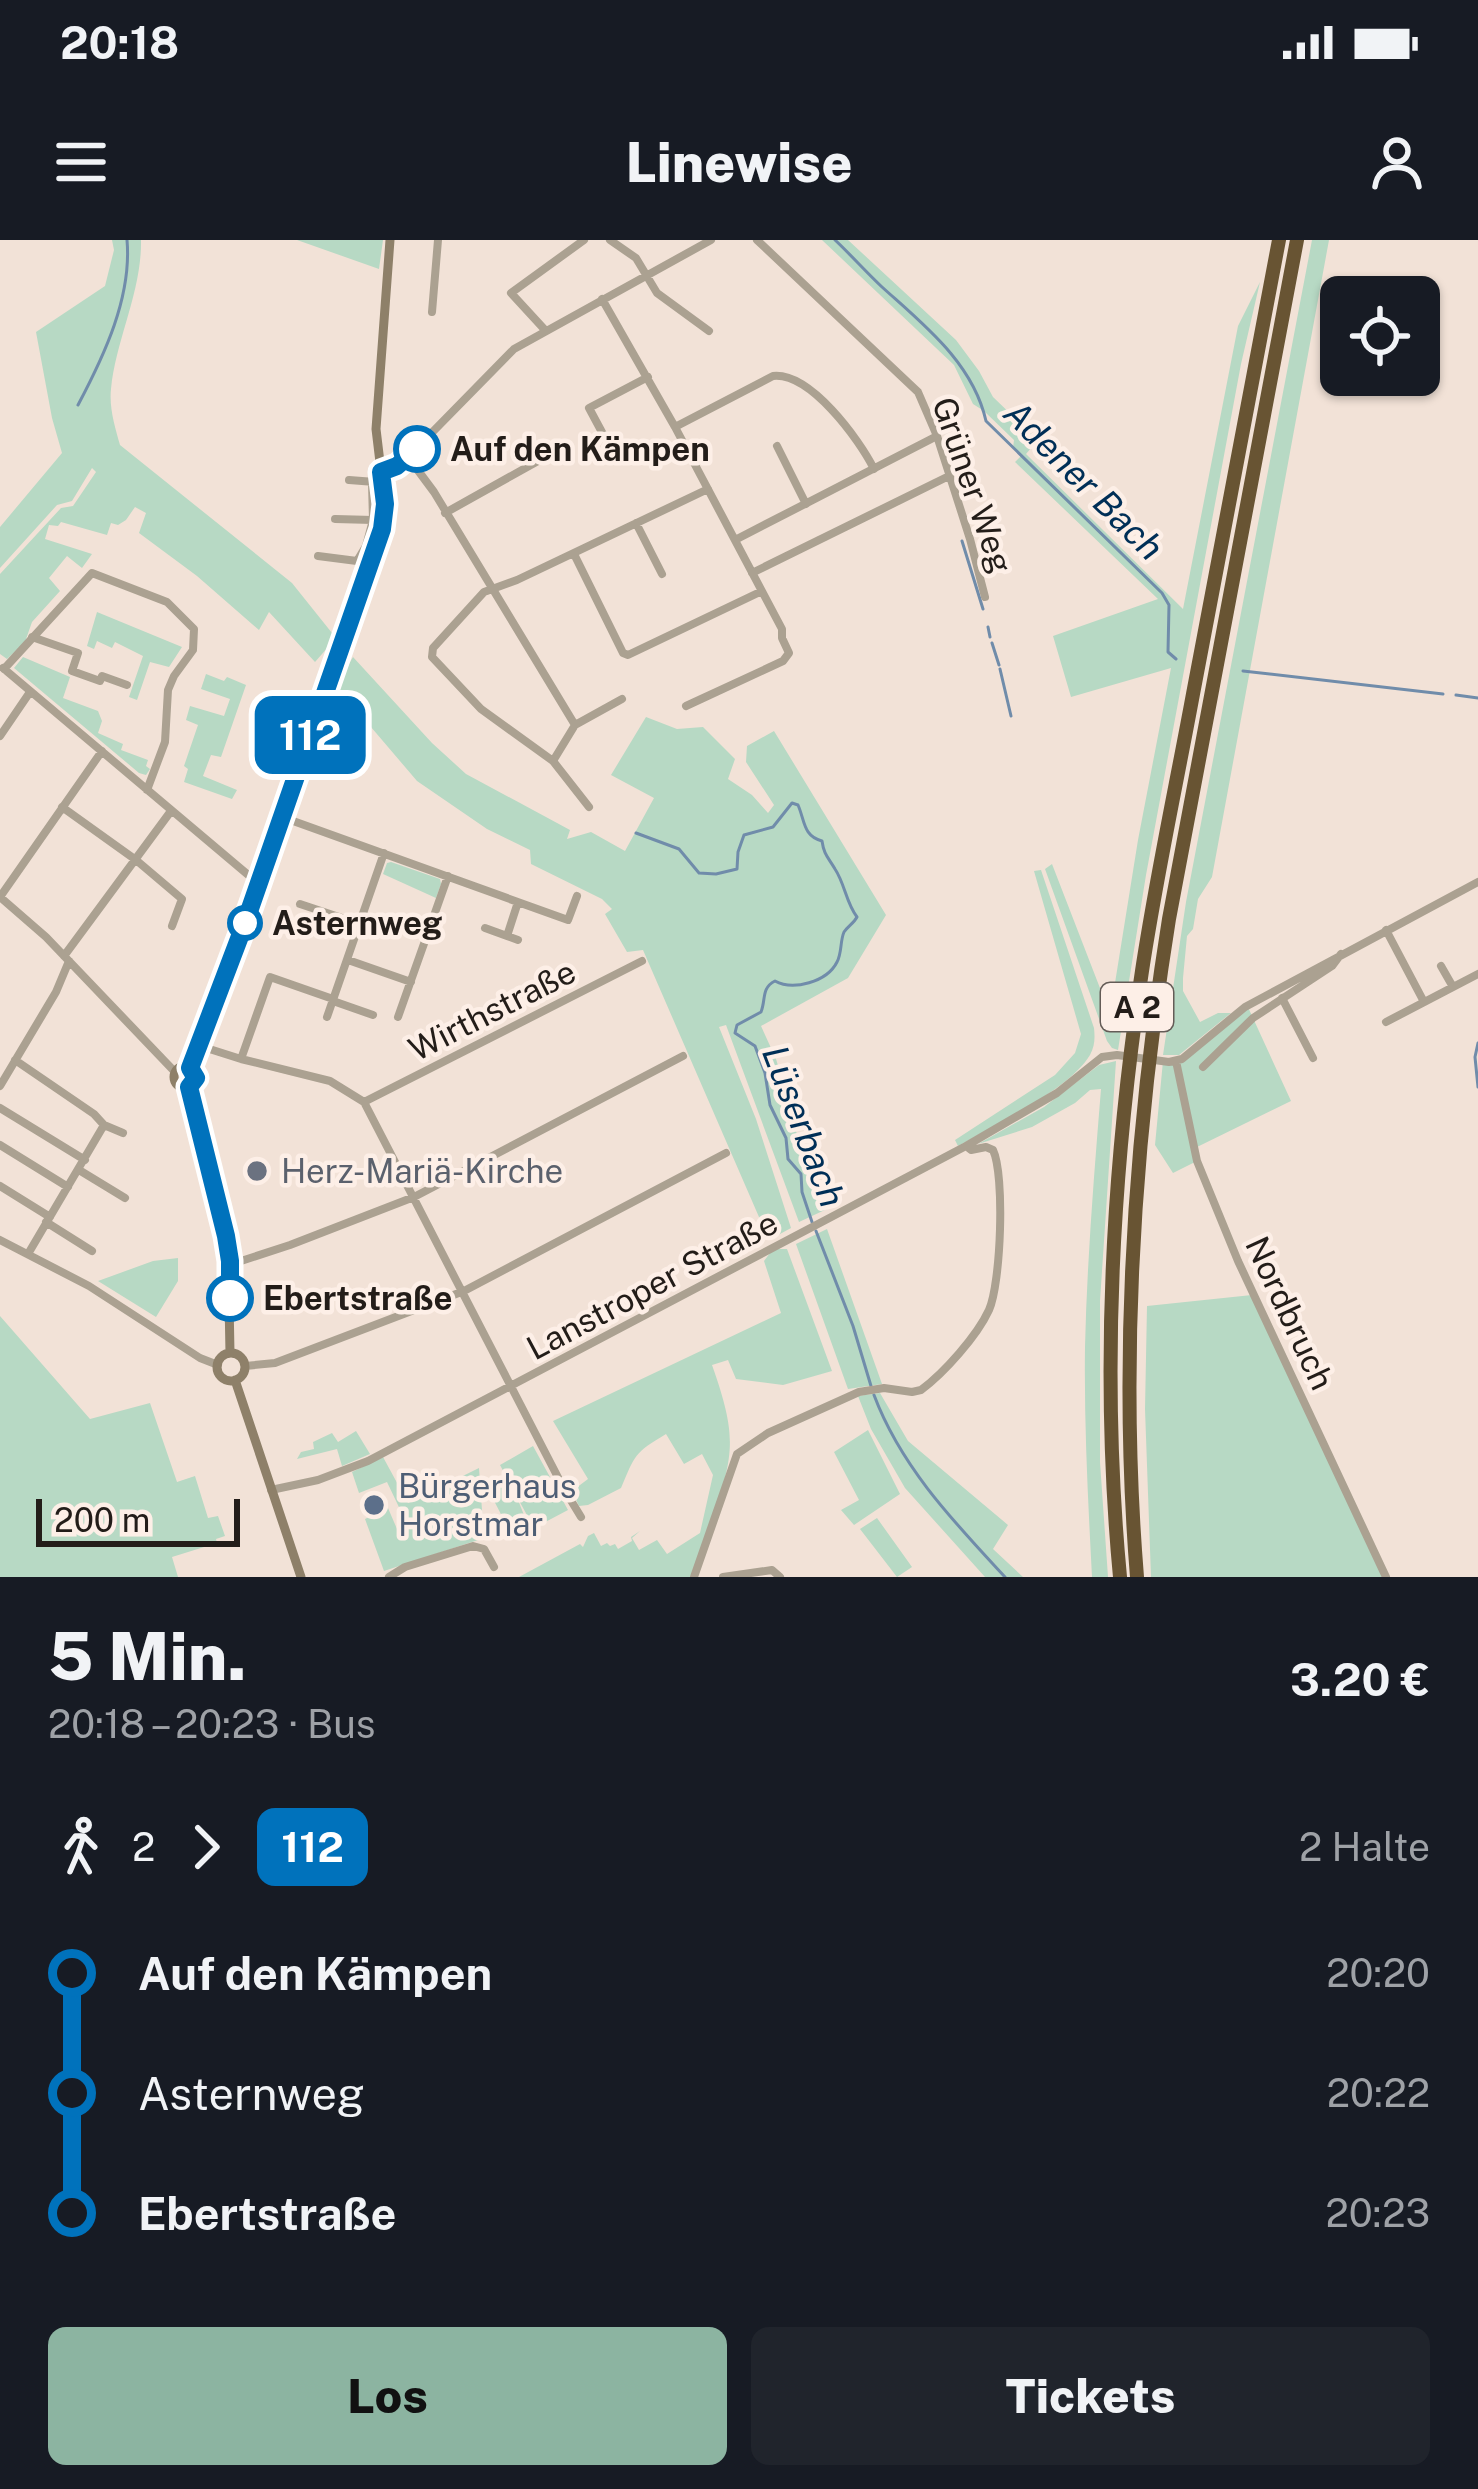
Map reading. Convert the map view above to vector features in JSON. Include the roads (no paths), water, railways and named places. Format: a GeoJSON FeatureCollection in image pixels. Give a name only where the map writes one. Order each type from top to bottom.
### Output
{"type":"FeatureCollection","features":[{"type":"Feature","properties":{"kind":"highway","name":"A 2"},"geometry":{"type":"LineString","coordinates":[[1120,1577],[1112,1430],[1113,1305],[1130,1065],[1151,918],[1279,240]]}},
{"type":"Feature","properties":{"kind":"highway","name":"A 2"},"geometry":{"type":"LineString","coordinates":[[1138,1577],[1131,1469],[1130,1307],[1137,1167],[1152,1029],[1298,240]]}},
{"type":"Feature","properties":{"kind":"street"},"geometry":{"type":"LineString","coordinates":[[318,556],[358,561],[373,520],[378,478],[376,406],[390,240]]}},
{"type":"Feature","properties":{"kind":"street"},"geometry":{"type":"LineString","coordinates":[[432,312],[438,240]]}},
{"type":"Feature","properties":{"kind":"street"},"geometry":{"type":"LineString","coordinates":[[544,330],[511,293],[584,240]]}},
{"type":"Feature","properties":{"kind":"street"},"geometry":{"type":"LineString","coordinates":[[610,240],[637,258],[657,293],[709,331]]}},
{"type":"Feature","properties":{"kind":"street"},"geometry":{"type":"LineString","coordinates":[[350,480],[378,478],[408,458],[505,356],[710,240]]}},
{"type":"Feature","properties":{"kind":"street","name":"Grüner Weg"},"geometry":{"type":"LineString","coordinates":[[757,240],[918,392],[937,436],[985,597]]}},
{"type":"Feature","properties":{"kind":"street"},"geometry":{"type":"LineString","coordinates":[[602,299],[782,629],[788,657],[686,706]]}},
{"type":"Feature","properties":{"kind":"street"},"geometry":{"type":"LineString","coordinates":[[675,427],[783,374],[802,384],[839,418],[874,469]]}},
{"type":"Feature","properties":{"kind":"street"},"geometry":{"type":"LineString","coordinates":[[611,449],[589,408],[648,377]]}},
{"type":"Feature","properties":{"kind":"street"},"geometry":{"type":"LineString","coordinates":[[735,540],[937,436]]}},
{"type":"Feature","properties":{"kind":"street"},"geometry":{"type":"LineString","coordinates":[[777,446],[806,504]]}},
{"type":"Feature","properties":{"kind":"street"},"geometry":{"type":"LineString","coordinates":[[408,458],[434,492],[575,725]]}},
{"type":"Feature","properties":{"kind":"street"},"geometry":{"type":"LineString","coordinates":[[445,513],[538,461]]}},
{"type":"Feature","properties":{"kind":"street"},"geometry":{"type":"LineString","coordinates":[[752,573],[950,476]]}},
{"type":"Feature","properties":{"kind":"street"},"geometry":{"type":"LineString","coordinates":[[190,1068],[382,529],[385,504],[378,478]]}},
{"type":"Feature","properties":{"kind":"street"},"geometry":{"type":"LineString","coordinates":[[589,807],[553,761],[481,710],[432,657],[433,648],[484,592],[709,490]]}},
{"type":"Feature","properties":{"kind":"street"},"geometry":{"type":"LineString","coordinates":[[334,519],[373,520]]}},
{"type":"Feature","properties":{"kind":"street"},"geometry":{"type":"LineString","coordinates":[[636,523],[662,574]]}},
{"type":"Feature","properties":{"kind":"street"},"geometry":{"type":"LineString","coordinates":[[574,554],[628,655],[760,592]]}},
{"type":"Feature","properties":{"kind":"street"},"geometry":{"type":"LineString","coordinates":[[147,790],[165,742],[168,690],[193,650],[194,629],[167,602],[92,573],[2,667],[171,812],[259,884]]}},
{"type":"Feature","properties":{"kind":"street"},"geometry":{"type":"LineString","coordinates":[[32,637],[78,653],[72,670],[128,685]]}},
{"type":"Feature","properties":{"kind":"street"},"geometry":{"type":"LineString","coordinates":[[0,736],[30,692]]}},
{"type":"Feature","properties":{"kind":"street"},"geometry":{"type":"LineString","coordinates":[[553,761],[575,725],[622,699]]}},
{"type":"Feature","properties":{"kind":"street"},"geometry":{"type":"LineString","coordinates":[[102,751],[0,897],[67,958],[176,1072]]}},
{"type":"Feature","properties":{"kind":"street"},"geometry":{"type":"LineString","coordinates":[[62,807],[182,899],[172,926]]}},
{"type":"Feature","properties":{"kind":"street"},"geometry":{"type":"LineString","coordinates":[[0,1086],[56,992],[67,958],[171,812]]}},
{"type":"Feature","properties":{"kind":"street"},"geometry":{"type":"LineString","coordinates":[[282,817],[568,920],[577,896]]}},
{"type":"Feature","properties":{"kind":"street"},"geometry":{"type":"LineString","coordinates":[[327,1017],[384,853]]}},
{"type":"Feature","properties":{"kind":"street"},"geometry":{"type":"LineString","coordinates":[[398,1017],[448,876]]}},
{"type":"Feature","properties":{"kind":"street"},"geometry":{"type":"LineString","coordinates":[[1176,1061],[1245,1006],[1478,882]]}},
{"type":"Feature","properties":{"kind":"street"},"geometry":{"type":"LineString","coordinates":[[484,928],[512,938],[518,902]]}},
{"type":"Feature","properties":{"kind":"street"},"geometry":{"type":"LineString","coordinates":[[300,904],[360,924]]}},
{"type":"Feature","properties":{"kind":"street"},"geometry":{"type":"LineString","coordinates":[[1386,930],[1424,1002]]}},
{"type":"Feature","properties":{"kind":"street"},"geometry":{"type":"LineString","coordinates":[[1203,1066],[1252,1018],[1332,966],[1341,953]]}},
{"type":"Feature","properties":{"kind":"street"},"geometry":{"type":"LineString","coordinates":[[348,960],[411,982]]}},
{"type":"Feature","properties":{"kind":"street","name":"Wirthstraße"},"geometry":{"type":"LineString","coordinates":[[364,1102],[642,961]]}},
{"type":"Feature","properties":{"kind":"street"},"geometry":{"type":"LineString","coordinates":[[1442,966],[1453,987]]}},
{"type":"Feature","properties":{"kind":"street"},"geometry":{"type":"LineString","coordinates":[[1386,1022],[1478,974]]}},
{"type":"Feature","properties":{"kind":"street"},"geometry":{"type":"LineString","coordinates":[[241,1059],[270,977],[373,1015]]}},
{"type":"Feature","properties":{"kind":"street"},"geometry":{"type":"LineString","coordinates":[[1282,998],[1313,1058]]}},
{"type":"Feature","properties":{"kind":"street"},"geometry":{"type":"LineString","coordinates":[[200,1046],[330,1081],[364,1102],[581,1517]]}},
{"type":"Feature","properties":{"kind":"street","name":"Lanstroper Straße"},"geometry":{"type":"LineString","coordinates":[[271,1490],[361,1465],[511,1387],[967,1146],[1057,1093],[1095,1061],[1117,1055],[1176,1061]]}},
{"type":"Feature","properties":{"kind":"street"},"geometry":{"type":"LineString","coordinates":[[230,1261],[290,1245],[414,1197],[683,1057]]}},
{"type":"Feature","properties":{"kind":"street"},"geometry":{"type":"LineString","coordinates":[[15,1060],[104,1125],[123,1133]]}},
{"type":"Feature","properties":{"kind":"street","name":"Nordbruch"},"geometry":{"type":"LineString","coordinates":[[1176,1061],[1197,1161],[1238,1262],[1386,1577]]}},
{"type":"Feature","properties":{"kind":"street"},"geometry":{"type":"LineString","coordinates":[[189,1087],[178,1086],[174,1079],[182,1067],[190,1068]]}},
{"type":"Feature","properties":{"kind":"street"},"geometry":{"type":"LineString","coordinates":[[189,1087],[196,1078],[190,1068]]}},
{"type":"Feature","properties":{"kind":"street"},"geometry":{"type":"LineString","coordinates":[[189,1087],[230,1261],[230,1353]]}},
{"type":"Feature","properties":{"kind":"street"},"geometry":{"type":"LineString","coordinates":[[0,1108],[124,1198]]}},
{"type":"Feature","properties":{"kind":"street"},"geometry":{"type":"LineString","coordinates":[[28,1254],[104,1125]]}},
{"type":"Feature","properties":{"kind":"street"},"geometry":{"type":"LineString","coordinates":[[0,1145],[68,1187]]}},
{"type":"Feature","properties":{"kind":"street"},"geometry":{"type":"LineString","coordinates":[[694,1577],[737,1454],[768,1433],[870,1390],[921,1390],[973,1336],[989,1310],[994,1290],[999,1243],[997,1155],[986,1147],[971,1150],[967,1146]]}},
{"type":"Feature","properties":{"kind":"street"},"geometry":{"type":"LineString","coordinates":[[245,1366],[275,1363],[464,1292],[726,1153]]}},
{"type":"Feature","properties":{"kind":"street"},"geometry":{"type":"LineString","coordinates":[[0,1186],[92,1250]]}},
{"type":"Feature","properties":{"kind":"street"},"geometry":{"type":"LineString","coordinates":[[0,1240],[89,1286],[218,1365]]}},
{"type":"Feature","properties":{"kind":"street"},"geometry":{"type":"LineString","coordinates":[[230,1353],[242,1358],[245,1366],[235,1380],[222,1377],[218,1365],[230,1353]]}},
{"type":"Feature","properties":{"kind":"street"},"geometry":{"type":"LineString","coordinates":[[235,1380],[301,1577]]}},
{"type":"Feature","properties":{"kind":"street"},"geometry":{"type":"LineString","coordinates":[[389,1577],[405,1567],[473,1546],[484,1549],[494,1567]]}},
{"type":"Feature","properties":{"kind":"street"},"geometry":{"type":"LineString","coordinates":[[723,1577],[772,1570],[781,1577]]}},
{"type":"Feature","properties":{"kind":"waterway","name":"Lüserbach"},"geometry":{"type":"LineString","coordinates":[[78,405],[121,304],[127,240]]}},
{"type":"Feature","properties":{"kind":"waterway","name":"Adener Bach"},"geometry":{"type":"LineString","coordinates":[[835,240],[945,346],[970,381],[986,421],[1162,593],[1169,605],[1168,652],[1176,659]]}},
{"type":"Feature","properties":{"kind":"waterway"},"geometry":{"type":"LineString","coordinates":[[962,541],[983,609]]}},
{"type":"Feature","properties":{"kind":"waterway"},"geometry":{"type":"LineString","coordinates":[[988,627],[990,637]]}},
{"type":"Feature","properties":{"kind":"waterway"},"geometry":{"type":"LineString","coordinates":[[992,643],[999,665]]}},
{"type":"Feature","properties":{"kind":"waterway"},"geometry":{"type":"LineString","coordinates":[[1000,669],[1011,716]]}},
{"type":"Feature","properties":{"kind":"waterway","name":"Adener Bach"},"geometry":{"type":"LineString","coordinates":[[1243,671],[1443,694]]}},
{"type":"Feature","properties":{"kind":"waterway","name":"Adener Bach"},"geometry":{"type":"LineString","coordinates":[[1456,695],[1478,698]]}},
{"type":"Feature","properties":{"kind":"waterway","name":"Lüserbach"},"geometry":{"type":"LineString","coordinates":[[636,833],[679,849],[699,873],[716,874],[737,869],[744,835],[773,827],[792,803],[798,805],[808,832],[822,841],[841,881],[857,917],[844,932],[832,969],[809,983],[775,981],[766,991],[761,1012],[737,1025],[735,1033],[755,1046],[770,1105],[786,1138],[788,1159],[801,1174],[812,1222]]}},
{"type":"Feature","properties":{"kind":"waterway"},"geometry":{"type":"LineString","coordinates":[[1478,1043],[1478,1087]]}},
{"type":"Feature","properties":{"kind":"waterway","name":"Lüserbach"},"geometry":{"type":"LineString","coordinates":[[816,1231],[871,1386]]}},
{"type":"Feature","properties":{"kind":"waterway","name":"Lüserbach"},"geometry":{"type":"LineString","coordinates":[[874,1395],[914,1470],[1005,1577]]}},
{"type":"Feature","properties":{"kind":"place","name":"Auf den Kämpen"},"geometry":{"type":"Point","coordinates":[417,449]}},
{"type":"Feature","properties":{"kind":"place","name":"Asternweg"},"geometry":{"type":"Point","coordinates":[245,923]}},
{"type":"Feature","properties":{"kind":"place","name":"Herz-Mariä-Kirche"},"geometry":{"type":"Point","coordinates":[257,1171]}},
{"type":"Feature","properties":{"kind":"place","name":"Ebertstraße"},"geometry":{"type":"Point","coordinates":[230,1298]}},
{"type":"Feature","properties":{"kind":"place","name":"Bürgerhaus Horstmar"},"geometry":{"type":"Point","coordinates":[374,1505]}}]}
